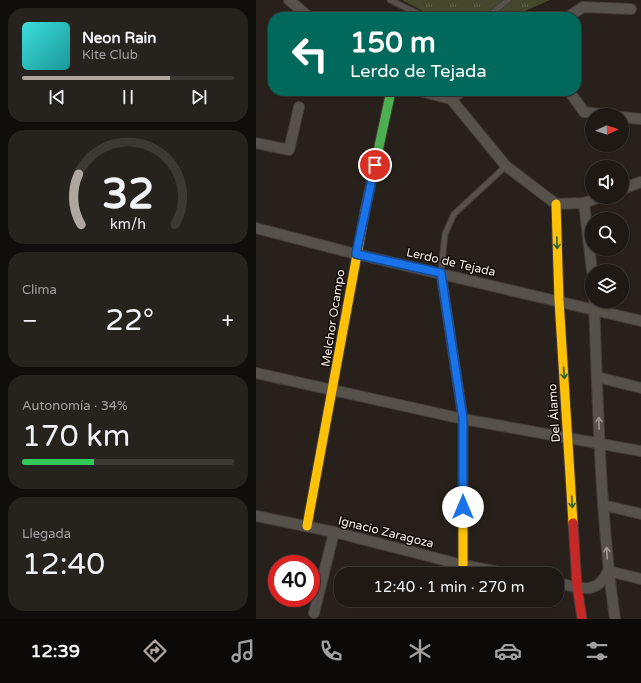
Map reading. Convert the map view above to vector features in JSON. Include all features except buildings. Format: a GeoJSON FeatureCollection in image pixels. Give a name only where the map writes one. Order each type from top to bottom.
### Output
{"type":"FeatureCollection","features":[{"type":"Feature","properties":{"kind":"street"},"geometry":{"type":"LineString","coordinates":[[288,0],[303,12]]}},
{"type":"Feature","properties":{"kind":"street"},"geometry":{"type":"LineString","coordinates":[[576,12],[583,7],[631,9]]}},
{"type":"Feature","properties":{"kind":"street","name":"Melchor Ocampo"},"geometry":{"type":"LineString","coordinates":[[307,526],[333,391],[356,254],[390,96]]}},
{"type":"Feature","properties":{"kind":"street"},"geometry":{"type":"LineString","coordinates":[[439,96],[451,99],[506,166],[556,204],[584,203],[591,264]]}},
{"type":"Feature","properties":{"kind":"street"},"geometry":{"type":"LineString","coordinates":[[451,99],[455,96]]}},
{"type":"Feature","properties":{"kind":"street"},"geometry":{"type":"LineString","coordinates":[[573,96],[585,112]]}},
{"type":"Feature","properties":{"kind":"street"},"geometry":{"type":"LineString","coordinates":[[256,143],[289,150],[299,107]]}},
{"type":"Feature","properties":{"kind":"street"},"geometry":{"type":"LineString","coordinates":[[629,118],[641,119]]}},
{"type":"Feature","properties":{"kind":"street"},"geometry":{"type":"LineString","coordinates":[[629,186],[641,182]]}},
{"type":"Feature","properties":{"kind":"street","name":"Del Álamo"},"geometry":{"type":"LineString","coordinates":[[556,204],[559,300],[569,439],[577,586],[582,619]]}},
{"type":"Feature","properties":{"kind":"street","name":"Lerdo de Tejada"},"geometry":{"type":"LineString","coordinates":[[256,228],[356,254],[559,300],[585,304]]}},
{"type":"Feature","properties":{"kind":"street"},"geometry":{"type":"LineString","coordinates":[[441,273],[463,419],[463,566]]}},
{"type":"Feature","properties":{"kind":"street"},"geometry":{"type":"LineString","coordinates":[[594,308],[603,505],[608,571],[615,619]]}},
{"type":"Feature","properties":{"kind":"street","name":"Lerdo de Tejada"},"geometry":{"type":"LineString","coordinates":[[603,308],[641,321]]}},
{"type":"Feature","properties":{"kind":"street"},"geometry":{"type":"LineString","coordinates":[[256,372],[333,391],[463,419],[641,451]]}},
{"type":"Feature","properties":{"kind":"street"},"geometry":{"type":"LineString","coordinates":[[597,377],[641,388]]}},
{"type":"Feature","properties":{"kind":"street"},"geometry":{"type":"LineString","coordinates":[[603,505],[641,514]]}},
{"type":"Feature","properties":{"kind":"street","name":"Ignacio Zaragoza"},"geometry":{"type":"LineString","coordinates":[[256,516],[334,532],[469,567]]}},
{"type":"Feature","properties":{"kind":"street"},"geometry":{"type":"LineString","coordinates":[[314,613],[334,532]]}},
{"type":"Feature","properties":{"kind":"street"},"geometry":{"type":"LineString","coordinates":[[564,584],[594,588],[600,585],[608,571]]}},
{"type":"Feature","properties":{"kind":"street"},"geometry":{"type":"LineString","coordinates":[[608,571],[641,579]]}},
{"type":"Feature","properties":{"kind":"lane"},"geometry":{"type":"LineString","coordinates":[[390,0],[415,12]]}},
{"type":"Feature","properties":{"kind":"lane"},"geometry":{"type":"LineString","coordinates":[[493,12],[508,0]]}},
{"type":"Feature","properties":{"kind":"lane"},"geometry":{"type":"LineString","coordinates":[[441,273],[445,234],[454,214],[506,166]]}},
{"type":"Feature","properties":{"kind":"green space"},"geometry":{"type":"Polygon","coordinates":[[[402,0],[550,0],[522,12],[425,12],[402,0]]]}},
{"type":"Feature","properties":{"kind":"traffic: fast"},"geometry":{"type":"LineString","coordinates":[[365,211],[390,96]]}},
{"type":"Feature","properties":{"kind":"traffic: slow"},"geometry":{"type":"LineString","coordinates":[[556,204],[559,300],[573,523]]}},
{"type":"Feature","properties":{"kind":"traffic: slow"},"geometry":{"type":"LineString","coordinates":[[307,526],[365,211]]}},
{"type":"Feature","properties":{"kind":"traffic: slow"},"geometry":{"type":"LineString","coordinates":[[441,273],[463,419],[463,565]]}},
{"type":"Feature","properties":{"kind":"traffic: jam"},"geometry":{"type":"LineString","coordinates":[[573,523],[577,586],[582,619]]}},
{"type":"Feature","properties":{"kind":"route"},"geometry":{"type":"LineString","coordinates":[[375,165],[356,254],[441,273],[463,419],[463,507]]}}]}
